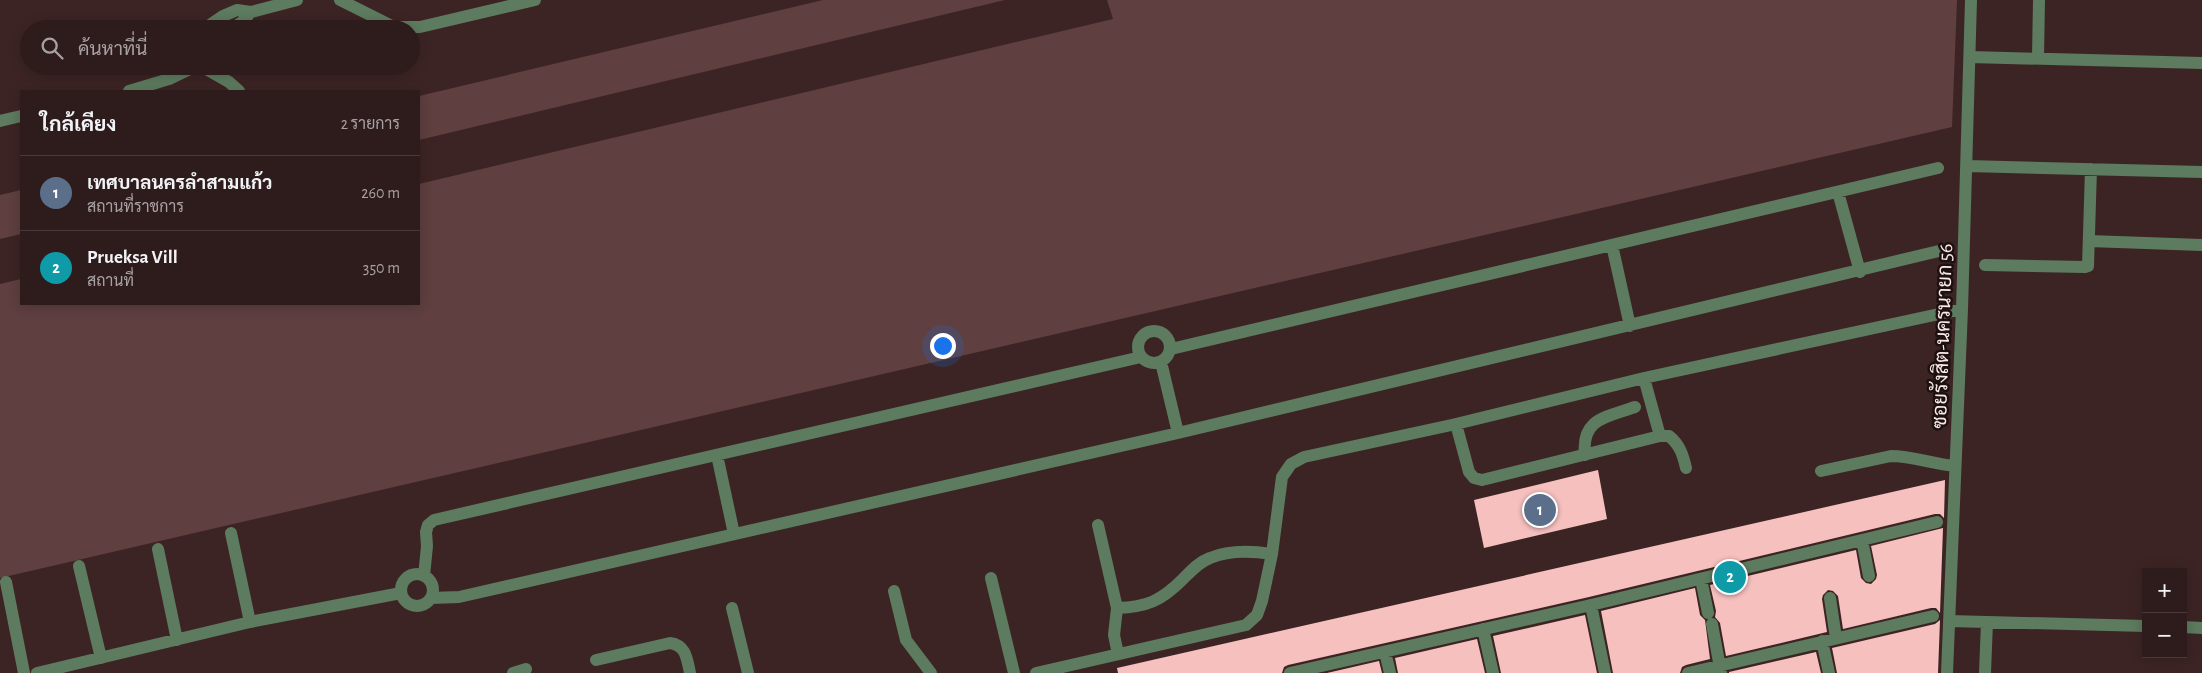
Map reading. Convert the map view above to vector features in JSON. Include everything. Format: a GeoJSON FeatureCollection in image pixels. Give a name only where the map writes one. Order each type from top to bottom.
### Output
{"type":"FeatureCollection","features":[{"type":"Feature","properties":{"kind":"street"},"geometry":{"type":"LineString","coordinates":[[217,20],[237,10],[251,12],[297,0]]}},
{"type":"Feature","properties":{"kind":"street"},"geometry":{"type":"LineString","coordinates":[[340,0],[380,20]]}},
{"type":"Feature","properties":{"kind":"street"},"geometry":{"type":"LineString","coordinates":[[420,27],[535,0]]}},
{"type":"Feature","properties":{"kind":"street","name":"ซอยรังสิต-นครนายก 56"},"geometry":{"type":"LineString","coordinates":[[1947,673],[1962,309],[1971,0]]}},
{"type":"Feature","properties":{"kind":"street"},"geometry":{"type":"LineString","coordinates":[[2038,57],[2039,0]]}},
{"type":"Feature","properties":{"kind":"street"},"geometry":{"type":"LineString","coordinates":[[244,20],[251,12]]}},
{"type":"Feature","properties":{"kind":"street"},"geometry":{"type":"LineString","coordinates":[[1970,57],[2038,57],[2202,63]]}},
{"type":"Feature","properties":{"kind":"street"},"geometry":{"type":"LineString","coordinates":[[132,90],[169,79],[174,75]]}},
{"type":"Feature","properties":{"kind":"street"},"geometry":{"type":"LineString","coordinates":[[217,75],[238,90]]}},
{"type":"Feature","properties":{"kind":"street"},"geometry":{"type":"LineString","coordinates":[[0,121],[20,116]]}},
{"type":"Feature","properties":{"kind":"street"},"geometry":{"type":"LineString","coordinates":[[1967,166],[2202,172]]}},
{"type":"Feature","properties":{"kind":"street"},"geometry":{"type":"LineString","coordinates":[[1171,349],[1938,168]]}},
{"type":"Feature","properties":{"kind":"street"},"geometry":{"type":"LineString","coordinates":[[1985,264],[2085,267],[2088,263],[2091,169]]}},
{"type":"Feature","properties":{"kind":"street"},"geometry":{"type":"LineString","coordinates":[[1838,192],[1860,272]]}},
{"type":"Feature","properties":{"kind":"street"},"geometry":{"type":"LineString","coordinates":[[2089,241],[2202,246]]}},
{"type":"Feature","properties":{"kind":"street"},"geometry":{"type":"LineString","coordinates":[[1612,245],[1630,326]]}},
{"type":"Feature","properties":{"kind":"street"},"geometry":{"type":"LineString","coordinates":[[431,598],[460,597],[1178,432],[1860,272],[1943,250]]}},
{"type":"Feature","properties":{"kind":"street"},"geometry":{"type":"LineString","coordinates":[[1036,673],[1246,625],[1257,615],[1262,601],[1272,554],[1282,477],[1291,464],[1304,457],[1456,424],[1644,378],[1962,309]]}},
{"type":"Feature","properties":{"kind":"street"},"geometry":{"type":"LineString","coordinates":[[1150,331],[1162,332],[1168,339],[1171,349],[1161,362],[1148,362],[1141,356],[1139,342],[1145,334],[1150,331]]}},
{"type":"Feature","properties":{"kind":"street"},"geometry":{"type":"LineString","coordinates":[[424,576],[428,546],[426,532],[428,525],[434,520],[1141,356]]}},
{"type":"Feature","properties":{"kind":"street"},"geometry":{"type":"LineString","coordinates":[[1161,362],[1178,432]]}},
{"type":"Feature","properties":{"kind":"street"},"geometry":{"type":"LineString","coordinates":[[1644,378],[1660,436]]}},
{"type":"Feature","properties":{"kind":"street"},"geometry":{"type":"LineString","coordinates":[[1585,454],[1584,442],[1591,425],[1599,420],[1635,407]]}},
{"type":"Feature","properties":{"kind":"street"},"geometry":{"type":"LineString","coordinates":[[1456,424],[1469,472],[1474,478],[1482,480],[1660,436],[1669,436],[1676,441],[1686,468]]}},
{"type":"Feature","properties":{"kind":"street"},"geometry":{"type":"LineString","coordinates":[[717,455],[734,534]]}},
{"type":"Feature","properties":{"kind":"street"},"geometry":{"type":"LineString","coordinates":[[1821,471],[1891,456],[1902,456],[1934,464],[1955,466]]}},
{"type":"Feature","properties":{"kind":"street"},"geometry":{"type":"LineString","coordinates":[[1290,673],[1591,606],[1937,522]]}},
{"type":"Feature","properties":{"kind":"street"},"geometry":{"type":"LineString","coordinates":[[1098,525],[1117,608],[1114,635],[1118,654]]}},
{"type":"Feature","properties":{"kind":"street"},"geometry":{"type":"LineString","coordinates":[[231,533],[250,622]]}},
{"type":"Feature","properties":{"kind":"street"},"geometry":{"type":"LineString","coordinates":[[1862,540],[1869,576]]}},
{"type":"Feature","properties":{"kind":"street"},"geometry":{"type":"LineString","coordinates":[[158,549],[177,640]]}},
{"type":"Feature","properties":{"kind":"street"},"geometry":{"type":"LineString","coordinates":[[1117,608],[1136,607],[1151,603],[1163,596],[1195,567],[1210,558],[1252,551],[1272,554]]}},
{"type":"Feature","properties":{"kind":"street"},"geometry":{"type":"LineString","coordinates":[[79,566],[101,658]]}},
{"type":"Feature","properties":{"kind":"street"},"geometry":{"type":"LineString","coordinates":[[416,574],[424,576],[433,588],[431,598],[427,603],[414,606],[408,604],[401,593],[402,583],[408,577],[416,574]]}},
{"type":"Feature","properties":{"kind":"street"},"geometry":{"type":"LineString","coordinates":[[992,578],[1014,673]]}},
{"type":"Feature","properties":{"kind":"street"},"geometry":{"type":"LineString","coordinates":[[1701,579],[1721,670]]}},
{"type":"Feature","properties":{"kind":"street"},"geometry":{"type":"LineString","coordinates":[[6,582],[24,673]]}},
{"type":"Feature","properties":{"kind":"street"},"geometry":{"type":"LineString","coordinates":[[894,591],[906,640],[931,673]]}},
{"type":"Feature","properties":{"kind":"street"},"geometry":{"type":"LineString","coordinates":[[37,673],[250,622],[401,593]]}},
{"type":"Feature","properties":{"kind":"street"},"geometry":{"type":"LineString","coordinates":[[1830,598],[1836,638]]}},
{"type":"Feature","properties":{"kind":"street"},"geometry":{"type":"LineString","coordinates":[[1591,606],[1606,673]]}},
{"type":"Feature","properties":{"kind":"street"},"geometry":{"type":"LineString","coordinates":[[732,608],[748,673]]}},
{"type":"Feature","properties":{"kind":"street"},"geometry":{"type":"LineString","coordinates":[[1688,673],[1721,670],[1822,641],[1933,616]]}},
{"type":"Feature","properties":{"kind":"street"},"geometry":{"type":"LineString","coordinates":[[1949,621],[2142,626]]}},
{"type":"Feature","properties":{"kind":"street"},"geometry":{"type":"LineString","coordinates":[[1986,673],[1987,622]]}},
{"type":"Feature","properties":{"kind":"street"},"geometry":{"type":"LineString","coordinates":[[2187,627],[2202,628]]}},
{"type":"Feature","properties":{"kind":"street"},"geometry":{"type":"LineString","coordinates":[[1483,629],[1493,673]]}},
{"type":"Feature","properties":{"kind":"street"},"geometry":{"type":"LineString","coordinates":[[1822,641],[1829,673]]}},
{"type":"Feature","properties":{"kind":"street"},"geometry":{"type":"LineString","coordinates":[[596,660],[670,643],[678,644],[683,649],[690,673]]}},
{"type":"Feature","properties":{"kind":"street"},"geometry":{"type":"LineString","coordinates":[[1385,652],[1390,673]]}},
{"type":"Feature","properties":{"kind":"street"},"geometry":{"type":"LineString","coordinates":[[513,673],[526,669]]}},
{"type":"Feature","properties":{"kind":"shaded area"},"geometry":{"type":"Polygon","coordinates":[[[823,0],[1005,0],[420,140],[420,96],[823,0]]]}},
{"type":"Feature","properties":{"kind":"shaded area"},"geometry":{"type":"Polygon","coordinates":[[[1107,0],[1957,0],[1952,127],[0,578],[0,284],[20,279],[20,305],[420,305],[420,184],[1113,19],[1107,0]]]}},
{"type":"Feature","properties":{"kind":"shaded area"},"geometry":{"type":"Polygon","coordinates":[[[20,190],[20,234],[0,239],[0,195],[20,190]]]}},
{"type":"Feature","properties":{"kind":"building"},"geometry":{"type":"Polygon","coordinates":[[[1598,470],[1607,519],[1484,548],[1474,500],[1598,470]]]}},
{"type":"Feature","properties":{"kind":"building"},"geometry":{"type":"Polygon","coordinates":[[[1945,480],[1944,518],[1940,514],[1935,514],[1589,597],[1288,665],[1284,667],[1282,673],[1118,673],[1117,668],[1945,480]]]}},
{"type":"Feature","properties":{"kind":"building"},"geometry":{"type":"Polygon","coordinates":[[[1943,528],[1940,613],[1936,608],[1931,608],[1843,629],[1838,596],[1833,591],[1828,590],[1822,599],[1827,632],[1726,656],[1720,623],[1715,617],[1716,611],[1710,585],[1856,550],[1861,578],[1866,583],[1871,584],[1877,575],[1871,546],[1943,528]]]}},
{"type":"Feature","properties":{"kind":"building"},"geometry":{"type":"Polygon","coordinates":[[[1695,588],[1700,615],[1705,620],[1710,659],[1686,665],[1682,667],[1680,673],[1613,673],[1601,611],[1695,588]]]}},
{"type":"Feature","properties":{"kind":"building"},"geometry":{"type":"Polygon","coordinates":[[[1585,615],[1597,673],[1501,673],[1493,636],[1585,615]]]}},
{"type":"Feature","properties":{"kind":"building"},"geometry":{"type":"Polygon","coordinates":[[[1940,620],[1938,673],[1837,673],[1832,648],[1935,624],[1940,620]]]}},
{"type":"Feature","properties":{"kind":"building"},"geometry":{"type":"Polygon","coordinates":[[[1477,639],[1485,673],[1398,673],[1395,658],[1477,639]]]}},
{"type":"Feature","properties":{"kind":"building"},"geometry":{"type":"Polygon","coordinates":[[[1816,652],[1821,673],[1729,673],[1729,672],[1816,652]]]}},
{"type":"Feature","properties":{"kind":"building"},"geometry":{"type":"Polygon","coordinates":[[[1379,661],[1382,673],[1327,673],[1379,661]]]}},
{"type":"Feature","properties":{"kind":"place","name":"เทศบาลนครลำสามแก้ว"},"geometry":{"type":"Point","coordinates":[1540,510]}},
{"type":"Feature","properties":{"kind":"place","name":"Prueksa Vill"},"geometry":{"type":"Point","coordinates":[1730,577]}}]}
